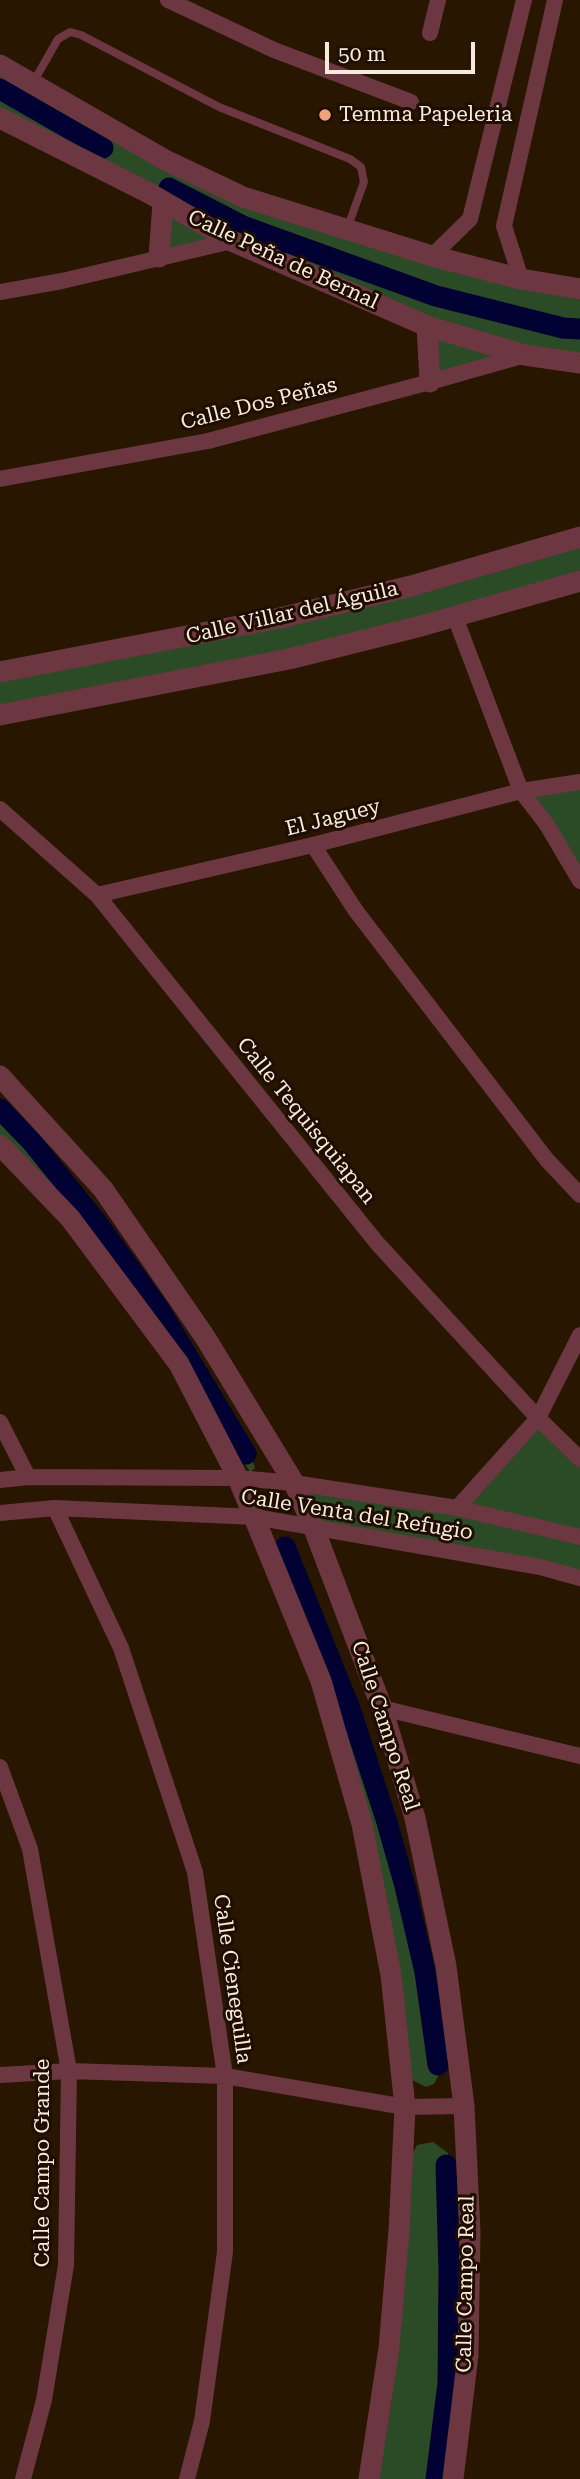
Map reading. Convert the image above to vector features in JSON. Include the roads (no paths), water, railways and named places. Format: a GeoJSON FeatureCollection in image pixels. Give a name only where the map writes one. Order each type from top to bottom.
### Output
{"type":"FeatureCollection","features":[{"type":"Feature","properties":{"kind":"street"},"geometry":{"type":"LineString","coordinates":[[168,0],[274,50],[411,102]]}},
{"type":"Feature","properties":{"kind":"street"},"geometry":{"type":"LineString","coordinates":[[430,33],[438,0]]}},
{"type":"Feature","properties":{"kind":"street"},"geometry":{"type":"LineString","coordinates":[[432,256],[470,219],[524,0]]}},
{"type":"Feature","properties":{"kind":"street"},"geometry":{"type":"LineString","coordinates":[[521,279],[504,226],[555,0]]}},
{"type":"Feature","properties":{"kind":"street"},"geometry":{"type":"LineString","coordinates":[[511,53],[540,63]]}},
{"type":"Feature","properties":{"kind":"street","name":"Calle Peña de Bernal"},"geometry":{"type":"LineString","coordinates":[[0,65],[167,160],[243,197],[432,256],[521,279],[580,289]]}},
{"type":"Feature","properties":{"kind":"street","name":"Calle Peña de Bernal"},"geometry":{"type":"LineString","coordinates":[[0,118],[156,198],[232,241],[427,326],[525,355],[580,363]]}},
{"type":"Feature","properties":{"kind":"street"},"geometry":{"type":"LineString","coordinates":[[159,257],[156,198],[167,160]]}},
{"type":"Feature","properties":{"kind":"street"},"geometry":{"type":"LineString","coordinates":[[0,292],[62,281],[232,241]]}},
{"type":"Feature","properties":{"kind":"street"},"geometry":{"type":"LineString","coordinates":[[427,326],[430,382]]}},
{"type":"Feature","properties":{"kind":"street","name":"Calle Dos Peñas"},"geometry":{"type":"LineString","coordinates":[[0,479],[208,441],[525,355]]}},
{"type":"Feature","properties":{"kind":"street","name":"Calle Villar del Águila"},"geometry":{"type":"LineString","coordinates":[[0,672],[280,618],[411,586],[580,537]]}},
{"type":"Feature","properties":{"kind":"street","name":"Calle Villar del Águila"},"geometry":{"type":"LineString","coordinates":[[0,715],[289,659],[455,617],[580,580]]}},
{"type":"Feature","properties":{"kind":"street"},"geometry":{"type":"LineString","coordinates":[[455,617],[521,791],[547,825],[580,881]]}},
{"type":"Feature","properties":{"kind":"street","name":"El Jaguey"},"geometry":{"type":"LineString","coordinates":[[97,895],[313,845],[521,791],[580,782]]}},
{"type":"Feature","properties":{"kind":"street","name":"Calle Tequisquiapan"},"geometry":{"type":"LineString","coordinates":[[0,809],[97,895],[377,1243],[538,1418],[580,1458]]}},
{"type":"Feature","properties":{"kind":"street"},"geometry":{"type":"LineString","coordinates":[[313,845],[356,911],[547,1160],[580,1195]]}},
{"type":"Feature","properties":{"kind":"street","name":"Calle Campo Real"},"geometry":{"type":"LineString","coordinates":[[0,1076],[103,1189],[205,1337],[293,1483],[313,1526],[382,1708],[415,1818],[446,1966],[464,2106],[470,2232],[468,2355],[453,2479]]}},
{"type":"Feature","properties":{"kind":"street"},"geometry":{"type":"LineString","coordinates":[[0,1145],[70,1217],[179,1364],[238,1478],[321,1681],[362,1824],[391,1975],[405,2107],[399,2231],[389,2348],[369,2479]]}},
{"type":"Feature","properties":{"kind":"street"},"geometry":{"type":"LineString","coordinates":[[457,1508],[538,1418],[580,1335]]}},
{"type":"Feature","properties":{"kind":"street"},"geometry":{"type":"LineString","coordinates":[[0,1422],[28,1477]]}},
{"type":"Feature","properties":{"kind":"street","name":"Calle Venta del Refugio"},"geometry":{"type":"LineString","coordinates":[[0,1480],[28,1477],[238,1478],[293,1483],[457,1508],[580,1536]]}},
{"type":"Feature","properties":{"kind":"street","name":"Calle Venta del Refugio"},"geometry":{"type":"LineString","coordinates":[[0,1513],[55,1508],[255,1517],[540,1567],[580,1578]]}},
{"type":"Feature","properties":{"kind":"street","name":"Calle Cieneguilla"},"geometry":{"type":"LineString","coordinates":[[55,1508],[121,1648],[195,1872],[225,2076],[225,2252],[202,2421],[187,2479]]}},
{"type":"Feature","properties":{"kind":"street"},"geometry":{"type":"LineString","coordinates":[[382,1708],[580,1756]]}},
{"type":"Feature","properties":{"kind":"street","name":"Calle Campo Grande"},"geometry":{"type":"LineString","coordinates":[[0,1767],[30,1849],[69,2071],[66,2265],[44,2400],[23,2479]]}},
{"type":"Feature","properties":{"kind":"street"},"geometry":{"type":"LineString","coordinates":[[0,2074],[69,2071],[225,2076],[405,2107],[464,2106]]}},
{"type":"Feature","properties":{"kind":"lane"},"geometry":{"type":"LineString","coordinates":[[32,84],[58,39],[70,32],[81,35],[219,107],[351,159],[361,167],[364,183],[347,229]]}},
{"type":"Feature","properties":{"kind":"waterway"},"geometry":{"type":"LineString","coordinates":[[0,89],[103,148]]}},
{"type":"Feature","properties":{"kind":"waterway"},"geometry":{"type":"LineString","coordinates":[[169,188],[245,227],[436,296],[563,328],[580,329]]}},
{"type":"Feature","properties":{"kind":"waterway"},"geometry":{"type":"LineString","coordinates":[[0,1109],[32,1142],[98,1224],[159,1309],[246,1454]]}},
{"type":"Feature","properties":{"kind":"waterway"},"geometry":{"type":"LineString","coordinates":[[285,1547],[350,1709],[386,1819],[425,1972],[438,2065]]}},
{"type":"Feature","properties":{"kind":"waterway"},"geometry":{"type":"LineString","coordinates":[[436,2479],[448,2383],[446,2165]]}},
{"type":"Feature","properties":{"kind":"place","name":"Temma Papeleria"},"geometry":{"type":"Point","coordinates":[325,115]}}]}
